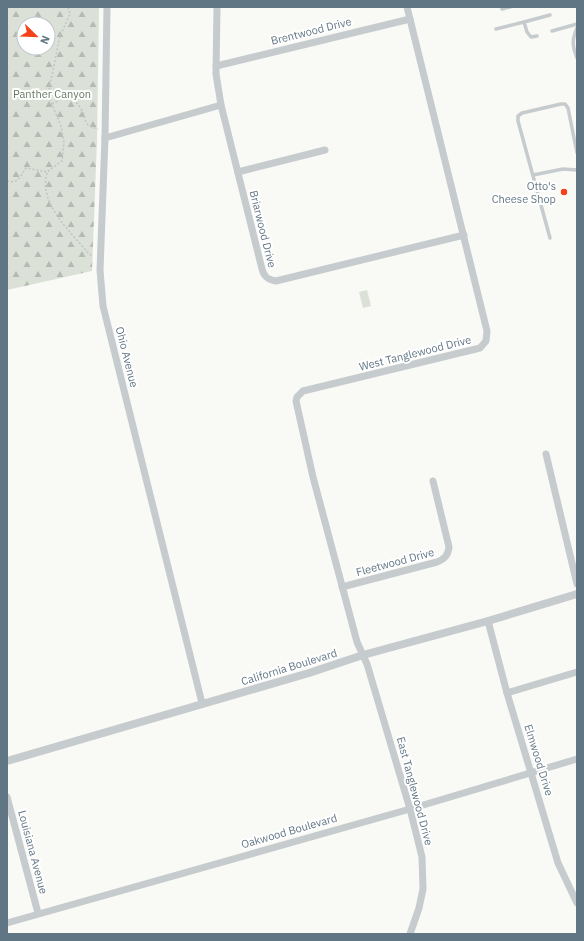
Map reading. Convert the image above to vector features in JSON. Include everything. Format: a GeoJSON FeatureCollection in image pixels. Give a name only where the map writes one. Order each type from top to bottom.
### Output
{"type":"FeatureCollection","features":[{"type":"Feature","properties":{"kind":"street","name":"Ohio Avenue"},"geometry":{"type":"LineString","coordinates":[[107,7],[105,135],[100,270],[103,306],[202,703]]}},
{"type":"Feature","properties":{"kind":"street","name":"Briarwood Drive"},"geometry":{"type":"LineString","coordinates":[[217,7],[216,74],[221,104],[263,274],[270,280],[276,281],[464,235]]}},
{"type":"Feature","properties":{"kind":"street","name":"West Tanglewood Drive"},"geometry":{"type":"LineString","coordinates":[[363,655],[357,642],[312,470],[296,401],[297,397],[304,391],[480,348],[486,341],[487,330],[407,7]]}},
{"type":"Feature","properties":{"kind":"street","name":"Brentwood Drive"},"geometry":{"type":"LineString","coordinates":[[216,66],[410,19]]}},
{"type":"Feature","properties":{"kind":"street"},"geometry":{"type":"LineString","coordinates":[[105,135],[221,104]]}},
{"type":"Feature","properties":{"kind":"street"},"geometry":{"type":"LineString","coordinates":[[238,172],[324,150]]}},
{"type":"Feature","properties":{"kind":"street"},"geometry":{"type":"LineString","coordinates":[[546,454],[577,584]]}},
{"type":"Feature","properties":{"kind":"street","name":"Fleetwood Drive"},"geometry":{"type":"LineString","coordinates":[[342,587],[437,562],[446,557],[449,547],[433,481]]}},
{"type":"Feature","properties":{"kind":"street","name":"California Boulevard"},"geometry":{"type":"LineString","coordinates":[[7,761],[309,673],[363,655],[488,621],[577,594]]}},
{"type":"Feature","properties":{"kind":"street","name":"Elmwood Drive"},"geometry":{"type":"LineString","coordinates":[[488,621],[507,692],[558,863],[577,903]]}},
{"type":"Feature","properties":{"kind":"street","name":"East Tanglewood Drive"},"geometry":{"type":"LineString","coordinates":[[363,655],[410,809],[422,857],[423,889],[419,908],[410,934]]}},
{"type":"Feature","properties":{"kind":"street"},"geometry":{"type":"LineString","coordinates":[[507,692],[577,672]]}},
{"type":"Feature","properties":{"kind":"street","name":"Oakwood Boulevard"},"geometry":{"type":"LineString","coordinates":[[7,923],[410,809],[577,759]]}},
{"type":"Feature","properties":{"kind":"street","name":"Louisiana Avenue"},"geometry":{"type":"LineString","coordinates":[[7,797],[38,913]]}},
{"type":"Feature","properties":{"kind":"lane"},"geometry":{"type":"LineString","coordinates":[[502,9],[510,7]]}},
{"type":"Feature","properties":{"kind":"lane"},"geometry":{"type":"LineString","coordinates":[[496,29],[550,15]]}},
{"type":"Feature","properties":{"kind":"lane"},"geometry":{"type":"LineString","coordinates":[[524,22],[527,32],[531,37],[536,36]]}},
{"type":"Feature","properties":{"kind":"lane"},"geometry":{"type":"LineString","coordinates":[[552,31],[577,24]]}},
{"type":"Feature","properties":{"kind":"lane"},"geometry":{"type":"LineString","coordinates":[[577,28],[573,37],[574,51],[577,58]]}},
{"type":"Feature","properties":{"kind":"lane"},"geometry":{"type":"LineString","coordinates":[[550,238],[518,119],[521,114],[565,104],[568,108],[577,153]]}},
{"type":"Feature","properties":{"kind":"lane"},"geometry":{"type":"LineString","coordinates":[[533,175],[563,169],[577,170]]}},
{"type":"Feature","properties":{"kind":"path"},"geometry":{"type":"LineString","coordinates":[[68,7],[70,14],[60,36],[48,95],[60,126],[64,142],[62,161],[47,172],[45,180],[47,196],[63,226],[72,232],[89,254],[101,257]]}},
{"type":"Feature","properties":{"kind":"path"},"geometry":{"type":"LineString","coordinates":[[52,104],[58,101],[65,93],[74,100],[82,110],[85,122],[89,127],[105,135]]}},
{"type":"Feature","properties":{"kind":"path"},"geometry":{"type":"LineString","coordinates":[[7,181],[13,182],[18,180],[26,168],[47,172]]}},
{"type":"Feature","properties":{"kind":"green space","name":"Panther Canyon"},"geometry":{"type":"Polygon","coordinates":[[[7,7],[99,7],[97,140],[92,271],[7,290],[7,7]]]}},
{"type":"Feature","properties":{"kind":"green space"},"geometry":{"type":"Polygon","coordinates":[[[367,290],[371,306],[363,308],[359,292],[367,290]]]}},
{"type":"Feature","properties":{"kind":"place","name":"Otto's Cheese Shop"},"geometry":{"type":"Point","coordinates":[564,192]}}]}
